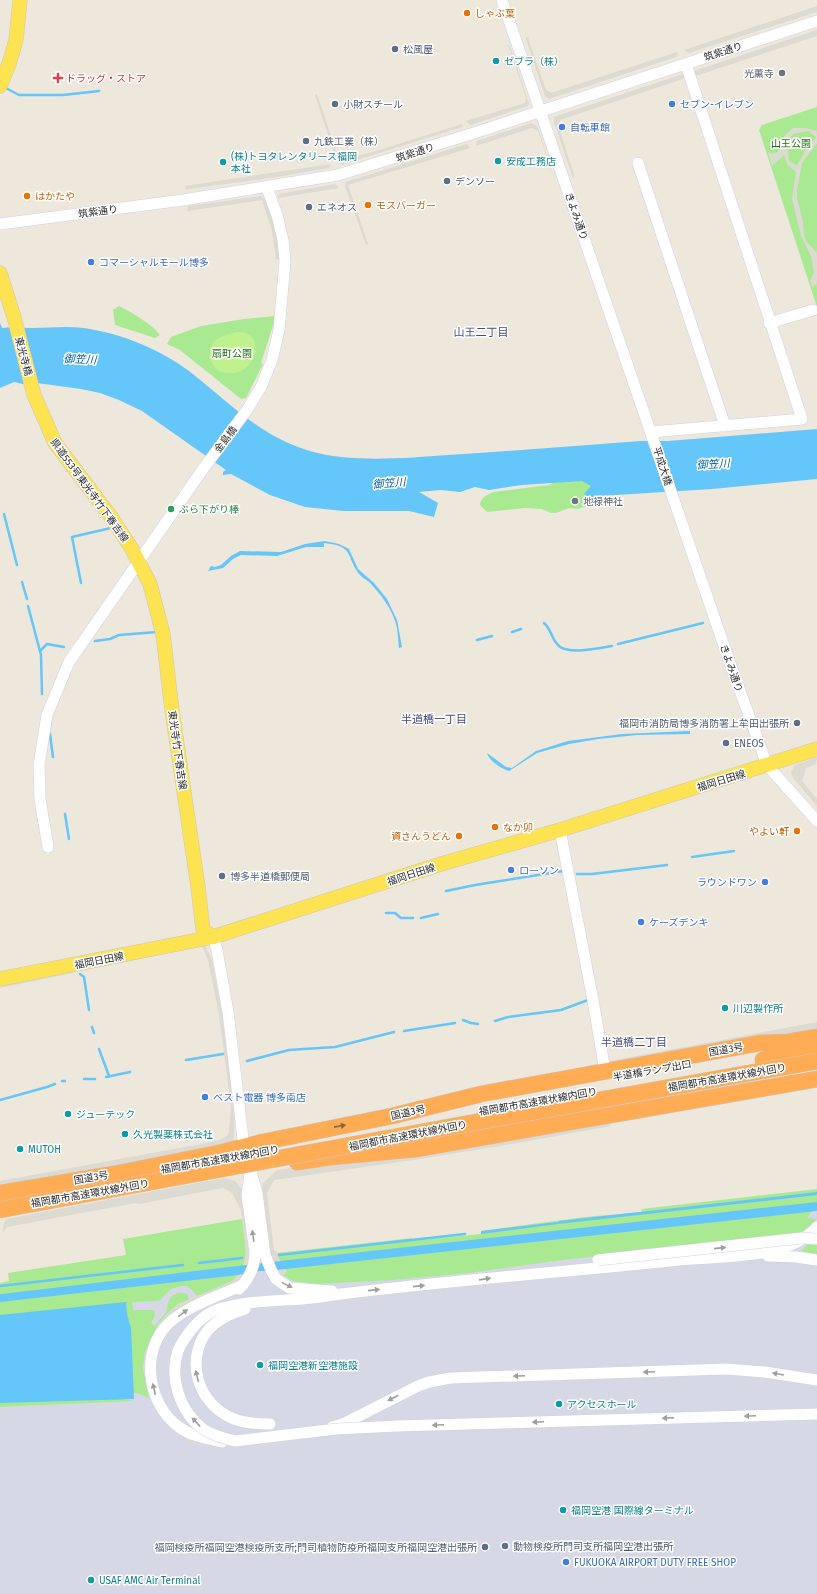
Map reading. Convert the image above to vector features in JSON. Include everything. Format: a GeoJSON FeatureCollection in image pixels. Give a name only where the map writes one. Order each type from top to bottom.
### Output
{"type":"FeatureCollection","features":[{"type":"Feature","properties":{"kind":"highway","name":"国道3号"},"geometry":{"type":"LineString","coordinates":[[0,1193],[114,1174],[392,1116],[481,1094],[760,1043],[782,1044],[817,1037]]}},
{"type":"Feature","properties":{"kind":"highway","name":"半道橋ランプ出口"},"geometry":{"type":"LineString","coordinates":[[341,1138],[593,1080],[721,1057],[746,1054],[782,1044]]}},
{"type":"Feature","properties":{"kind":"highway","name":"福岡都市高速環状線内回り"},"geometry":{"type":"LineString","coordinates":[[0,1199],[764,1065],[817,1050]]}},
{"type":"Feature","properties":{"kind":"highway","name":"福岡都市高速環状線外回り"},"geometry":{"type":"LineString","coordinates":[[0,1210],[253,1166],[764,1065],[817,1069]]}},
{"type":"Feature","properties":{"kind":"highway"},"geometry":{"type":"LineString","coordinates":[[0,1216],[132,1192],[253,1166],[302,1160],[343,1151],[444,1137],[466,1137],[568,1120],[595,1109],[817,1069]]}},
{"type":"Feature","properties":{"kind":"highway"},"geometry":{"type":"LineString","coordinates":[[253,1166],[416,1149],[817,1069]]}},
{"type":"Feature","properties":{"kind":"main road"},"geometry":{"type":"LineString","coordinates":[[0,86],[9,64],[16,40],[20,0]]}},
{"type":"Feature","properties":{"kind":"main road","name":"東光寺橋"},"geometry":{"type":"LineString","coordinates":[[0,274],[14,317],[34,395]]}},
{"type":"Feature","properties":{"kind":"main road","name":"県道553号東光寺竹下春吉線"},"geometry":{"type":"LineString","coordinates":[[34,395],[55,443],[111,517],[139,562]]}},
{"type":"Feature","properties":{"kind":"main road","name":"東光寺竹下春吉線"},"geometry":{"type":"LineString","coordinates":[[139,562],[150,584],[163,634],[172,710],[198,887],[202,930],[213,936]]}},
{"type":"Feature","properties":{"kind":"main road","name":"福岡日田線"},"geometry":{"type":"LineString","coordinates":[[0,979],[213,936],[441,864],[560,830],[817,750]]}},
{"type":"Feature","properties":{"kind":"street","name":"きよみ通り"},"geometry":{"type":"LineString","coordinates":[[502,0],[651,432]]}},
{"type":"Feature","properties":{"kind":"street","name":"筑紫通り"},"geometry":{"type":"LineString","coordinates":[[0,224],[267,188],[349,172],[541,112],[817,21]]}},
{"type":"Feature","properties":{"kind":"street"},"geometry":{"type":"LineString","coordinates":[[651,432],[802,419],[769,323],[686,64]]}},
{"type":"Feature","properties":{"kind":"street"},"geometry":{"type":"LineString","coordinates":[[638,163],[725,426]]}},
{"type":"Feature","properties":{"kind":"street","name":"金島橋"},"geometry":{"type":"LineString","coordinates":[[48,847],[40,799],[40,765],[47,715],[69,662],[203,469],[247,410],[261,387],[272,360],[279,330],[285,261],[283,240],[277,215],[267,188]]}},
{"type":"Feature","properties":{"kind":"street"},"geometry":{"type":"LineString","coordinates":[[769,323],[814,310]]}},
{"type":"Feature","properties":{"kind":"street","name":"平成大橋"},"geometry":{"type":"LineString","coordinates":[[651,432],[674,500]]}},
{"type":"Feature","properties":{"kind":"street","name":"きよみ通り"},"geometry":{"type":"LineString","coordinates":[[674,500],[767,765],[817,821]]}},
{"type":"Feature","properties":{"kind":"street"},"geometry":{"type":"LineString","coordinates":[[560,830],[593,1000],[604,1071]]}},
{"type":"Feature","properties":{"kind":"street"},"geometry":{"type":"LineString","coordinates":[[213,936],[217,950],[228,1012],[244,1147],[253,1166],[258,1193],[265,1255],[276,1279],[290,1288],[320,1289],[350,1293]]}},
{"type":"Feature","properties":{"kind":"street"},"geometry":{"type":"LineString","coordinates":[[220,1308],[243,1285],[250,1274],[255,1261],[247,1195],[253,1166]]}},
{"type":"Feature","properties":{"kind":"street"},"geometry":{"type":"LineString","coordinates":[[747,1255],[776,1250],[796,1243],[817,1228]]}},
{"type":"Feature","properties":{"kind":"street"},"geometry":{"type":"LineString","coordinates":[[521,1275],[553,1267],[598,1260],[802,1238],[817,1239]]}},
{"type":"Feature","properties":{"kind":"street"},"geometry":{"type":"LineString","coordinates":[[817,1260],[796,1257],[747,1255],[707,1257],[244,1303],[220,1308],[210,1313],[197,1323],[183,1341],[178,1352],[175,1371],[176,1387],[184,1407],[194,1420],[203,1429],[219,1437],[235,1441],[336,1429],[817,1414]]}},
{"type":"Feature","properties":{"kind":"street"},"geometry":{"type":"LineString","coordinates":[[243,1285],[189,1308],[170,1322],[163,1330],[151,1357],[150,1370],[154,1392],[161,1409],[175,1424],[186,1432],[225,1443],[251,1441],[335,1427],[418,1386],[429,1382],[451,1378],[726,1369],[764,1372],[817,1380]]}},
{"type":"Feature","properties":{"kind":"street"},"geometry":{"type":"LineString","coordinates":[[267,1301],[231,1314],[209,1330],[201,1341],[195,1368],[198,1381],[204,1395],[222,1413],[244,1422],[270,1424]]}},
{"type":"Feature","properties":{"kind":"shaded area"},"geometry":{"type":"Polygon","coordinates":[[[817,6],[817,12],[689,53],[684,50],[817,6]]]}},
{"type":"Feature","properties":{"kind":"shaded area"},"geometry":{"type":"Polygon","coordinates":[[[817,30],[817,36],[695,76],[695,71],[697,70],[817,30]]]}},
{"type":"Feature","properties":{"kind":"shaded area"},"geometry":{"type":"Polygon","coordinates":[[[529,37],[528,38],[546,90],[551,93],[677,52],[678,53],[676,57],[549,99],[545,96],[526,39],[529,37]]]}},
{"type":"Feature","properties":{"kind":"shaded area"},"geometry":{"type":"Polygon","coordinates":[[[506,45],[510,46],[529,104],[528,106],[470,125],[466,121],[525,103],[526,98],[509,47],[506,45]]]}},
{"type":"Feature","properties":{"kind":"shaded area"},"geometry":{"type":"Polygon","coordinates":[[[683,74],[686,78],[560,120],[558,125],[575,178],[573,178],[554,122],[554,117],[683,74]]]}},
{"type":"Feature","properties":{"kind":"shaded area"},"geometry":{"type":"Polygon","coordinates":[[[317,94],[339,160],[373,152],[462,124],[462,127],[341,165],[337,162],[315,95],[317,94]]]}},
{"type":"Feature","properties":{"kind":"shaded area"},"geometry":{"type":"Polygon","coordinates":[[[531,123],[538,128],[556,184],[538,131],[532,128],[476,146],[477,141],[531,123]]]}},
{"type":"Feature","properties":{"kind":"shaded area"},"geometry":{"type":"Polygon","coordinates":[[[793,128],[806,128],[817,131],[817,143],[802,163],[797,190],[804,235],[806,241],[817,253],[817,284],[812,287],[810,280],[814,273],[811,256],[801,236],[792,199],[796,172],[787,164],[784,155],[772,166],[768,152],[772,154],[778,152],[781,148],[785,135],[793,128]],[[808,131],[793,134],[787,143],[789,161],[796,165],[798,164],[806,149],[816,137],[808,131]]]}},
{"type":"Feature","properties":{"kind":"shaded area"},"geometry":{"type":"Polygon","coordinates":[[[467,144],[470,148],[348,185],[368,244],[366,245],[345,186],[346,182],[467,144]]]}},
{"type":"Feature","properties":{"kind":"shaded area"},"geometry":{"type":"Polygon","coordinates":[[[331,164],[329,168],[264,179],[189,189],[186,189],[185,186],[331,164]]]}},
{"type":"Feature","properties":{"kind":"shaded area"},"geometry":{"type":"Polygon","coordinates":[[[335,184],[339,188],[277,198],[279,194],[335,184]]]}},
{"type":"Feature","properties":{"kind":"shaded area"},"geometry":{"type":"Polygon","coordinates":[[[261,196],[265,199],[269,208],[276,232],[280,260],[276,259],[272,231],[262,200],[187,211],[188,206],[261,196]]]}},
{"type":"Feature","properties":{"kind":"shaded area"},"geometry":{"type":"Polygon","coordinates":[[[817,757],[816,764],[806,768],[802,781],[817,799],[817,806],[793,778],[791,772],[795,765],[817,757]]]}},
{"type":"Feature","properties":{"kind":"shaded area"},"geometry":{"type":"Polygon","coordinates":[[[205,945],[212,960],[222,1013],[235,1110],[234,1137],[231,1144],[0,1189],[0,1181],[212,1142],[227,1136],[229,1132],[231,1107],[219,1014],[208,960],[202,946],[0,988],[0,986],[205,945]]]}},
{"type":"Feature","properties":{"kind":"shaded area"},"geometry":{"type":"Polygon","coordinates":[[[817,1022],[817,1031],[613,1064],[610,1061],[817,1022]]]}},
{"type":"Feature","properties":{"kind":"shaded area"},"geometry":{"type":"Polygon","coordinates":[[[610,1122],[611,1126],[518,1143],[274,1180],[267,1193],[274,1250],[277,1252],[281,1265],[287,1271],[283,1275],[277,1267],[270,1252],[262,1190],[263,1183],[277,1170],[610,1122]]]}},
{"type":"Feature","properties":{"kind":"shaded area"},"geometry":{"type":"Polygon","coordinates":[[[224,1178],[235,1181],[244,1192],[251,1250],[249,1264],[241,1279],[235,1285],[162,1326],[150,1383],[196,1446],[190,1444],[177,1433],[157,1411],[148,1395],[143,1368],[145,1352],[158,1324],[178,1304],[232,1281],[240,1273],[244,1263],[246,1251],[241,1210],[232,1193],[223,1188],[7,1227],[3,1232],[3,1226],[6,1219],[224,1178]]]}},
{"type":"Feature","properties":{"kind":"shaded area"},"geometry":{"type":"Polygon","coordinates":[[[817,1210],[817,1594],[0,1594],[0,1299],[817,1210]]]}},
{"type":"Feature","properties":{"kind":"green space","name":"山王公園"},"geometry":{"type":"Polygon","coordinates":[[[817,107],[817,307],[759,130],[762,125],[817,107]]]}},
{"type":"Feature","properties":{"kind":"green space"},"geometry":{"type":"Polygon","coordinates":[[[119,306],[146,322],[160,335],[155,338],[115,325],[113,310],[119,306]]]}},
{"type":"Feature","properties":{"kind":"green space","name":"扇町公園"},"geometry":{"type":"Polygon","coordinates":[[[276,316],[261,363],[263,364],[246,398],[241,399],[180,350],[167,344],[171,337],[201,326],[244,319],[276,316]]]}},
{"type":"Feature","properties":{"kind":"green space"},"geometry":{"type":"Polygon","coordinates":[[[236,332],[247,333],[253,338],[256,345],[255,354],[251,362],[245,368],[236,373],[226,373],[216,369],[213,365],[210,360],[210,350],[212,344],[216,340],[236,332]]]}},
{"type":"Feature","properties":{"kind":"green space"},"geometry":{"type":"Polygon","coordinates":[[[582,477],[597,492],[595,500],[589,505],[578,509],[569,508],[556,513],[551,513],[542,509],[525,508],[487,512],[480,505],[483,498],[493,492],[549,485],[563,478],[582,477]]]}},
{"type":"Feature","properties":{"kind":"green space"},"geometry":{"type":"Polygon","coordinates":[[[817,1189],[817,1205],[807,1218],[817,1219],[797,1236],[570,1259],[469,1273],[393,1280],[318,1284],[293,1281],[283,1275],[287,1271],[281,1265],[277,1253],[412,1238],[412,1241],[481,1234],[481,1231],[585,1217],[642,1212],[641,1209],[817,1189]]]}},
{"type":"Feature","properties":{"kind":"green space"},"geometry":{"type":"Polygon","coordinates":[[[242,1219],[246,1253],[245,1261],[238,1275],[232,1281],[220,1288],[198,1297],[187,1286],[181,1286],[171,1289],[159,1301],[132,1302],[133,1310],[154,1310],[155,1316],[151,1323],[155,1326],[167,1310],[171,1297],[182,1293],[188,1295],[189,1300],[178,1304],[152,1336],[145,1352],[143,1368],[150,1399],[140,1394],[94,1386],[86,1391],[134,1401],[0,1407],[0,1283],[9,1281],[8,1273],[126,1255],[123,1239],[242,1219]]]}},
{"type":"Feature","properties":{"kind":"green space"},"geometry":{"type":"Polygon","coordinates":[[[809,1243],[817,1243],[817,1255],[801,1251],[809,1243]]]}},
{"type":"Feature","properties":{"kind":"water","name":"御笠川"},"geometry":{"type":"Polygon","coordinates":[[[0,323],[2,328],[64,327],[97,330],[139,343],[165,356],[189,371],[245,417],[275,437],[292,445],[326,455],[378,459],[641,441],[668,441],[817,429],[817,479],[712,489],[600,496],[591,500],[584,494],[591,486],[582,481],[522,485],[489,490],[475,487],[460,492],[441,490],[419,492],[438,503],[434,517],[409,511],[343,511],[305,507],[270,495],[231,474],[223,475],[223,472],[226,470],[142,411],[119,400],[100,393],[81,389],[37,383],[23,384],[14,382],[0,388],[0,323]]]}},
{"type":"Feature","properties":{"kind":"water"},"geometry":{"type":"Polygon","coordinates":[[[325,541],[339,544],[349,549],[358,569],[374,583],[387,599],[397,620],[402,647],[399,648],[396,624],[393,616],[382,597],[355,569],[348,553],[341,547],[334,544],[324,543],[324,547],[306,547],[277,556],[241,555],[233,559],[223,568],[208,571],[211,566],[215,567],[221,565],[231,556],[240,551],[281,552],[305,544],[325,541]]]}},
{"type":"Feature","properties":{"kind":"water"},"geometry":{"type":"Polygon","coordinates":[[[690,731],[690,734],[637,735],[569,744],[537,753],[509,771],[496,764],[490,759],[487,753],[506,767],[512,768],[536,751],[568,741],[622,734],[690,731]]]}},
{"type":"Feature","properties":{"kind":"water"},"geometry":{"type":"Polygon","coordinates":[[[817,1192],[817,1195],[481,1234],[481,1231],[559,1221],[817,1192]]]}},
{"type":"Feature","properties":{"kind":"water"},"geometry":{"type":"Polygon","coordinates":[[[817,1202],[817,1211],[260,1271],[238,1275],[0,1302],[0,1294],[280,1261],[817,1202]]]}},
{"type":"Feature","properties":{"kind":"water"},"geometry":{"type":"Polygon","coordinates":[[[126,1302],[127,1314],[131,1328],[134,1399],[0,1403],[0,1315],[126,1302]]]}},
{"type":"Feature","properties":{"kind":"waterway"},"geometry":{"type":"LineString","coordinates":[[4,87],[19,95],[63,95],[99,91]]}},
{"type":"Feature","properties":{"kind":"waterway"},"geometry":{"type":"LineString","coordinates":[[4,514],[17,565]]}},
{"type":"Feature","properties":{"kind":"waterway"},"geometry":{"type":"LineString","coordinates":[[81,583],[72,537],[111,528]]}},
{"type":"Feature","properties":{"kind":"waterway"},"geometry":{"type":"LineString","coordinates":[[22,582],[27,599]]}},
{"type":"Feature","properties":{"kind":"waterway"},"geometry":{"type":"LineString","coordinates":[[28,606],[41,655],[42,694]]}},
{"type":"Feature","properties":{"kind":"waterway"},"geometry":{"type":"LineString","coordinates":[[544,623],[561,648],[567,650],[583,650],[612,646]]}},
{"type":"Feature","properties":{"kind":"waterway"},"geometry":{"type":"LineString","coordinates":[[618,644],[703,623]]}},
{"type":"Feature","properties":{"kind":"waterway"},"geometry":{"type":"LineString","coordinates":[[512,632],[521,629]]}},
{"type":"Feature","properties":{"kind":"waterway"},"geometry":{"type":"LineString","coordinates":[[95,641],[110,639],[119,635],[157,632]]}},
{"type":"Feature","properties":{"kind":"waterway"},"geometry":{"type":"LineString","coordinates":[[477,640],[492,636]]}},
{"type":"Feature","properties":{"kind":"waterway"},"geometry":{"type":"LineString","coordinates":[[40,651],[47,644],[64,647]]}},
{"type":"Feature","properties":{"kind":"waterway"},"geometry":{"type":"LineString","coordinates":[[50,734],[53,757]]}},
{"type":"Feature","properties":{"kind":"waterway"},"geometry":{"type":"LineString","coordinates":[[65,814],[69,839]]}},
{"type":"Feature","properties":{"kind":"waterway"},"geometry":{"type":"LineString","coordinates":[[692,857],[734,851]]}},
{"type":"Feature","properties":{"kind":"waterway"},"geometry":{"type":"LineString","coordinates":[[577,874],[592,874],[667,865]]}},
{"type":"Feature","properties":{"kind":"waterway"},"geometry":{"type":"LineString","coordinates":[[446,891],[563,871]]}},
{"type":"Feature","properties":{"kind":"waterway"},"geometry":{"type":"LineString","coordinates":[[386,913],[395,913],[401,918],[413,918]]}},
{"type":"Feature","properties":{"kind":"waterway"},"geometry":{"type":"LineString","coordinates":[[421,918],[438,914]]}},
{"type":"Feature","properties":{"kind":"waterway"},"geometry":{"type":"LineString","coordinates":[[80,974],[84,977],[89,1010]]}},
{"type":"Feature","properties":{"kind":"waterway"},"geometry":{"type":"LineString","coordinates":[[495,1021],[508,1017],[561,1010],[588,1000]]}},
{"type":"Feature","properties":{"kind":"waterway"},"geometry":{"type":"LineString","coordinates":[[463,1020],[478,1024]]}},
{"type":"Feature","properties":{"kind":"waterway"},"geometry":{"type":"LineString","coordinates":[[404,1031],[455,1023]]}},
{"type":"Feature","properties":{"kind":"waterway"},"geometry":{"type":"LineString","coordinates":[[92,1027],[94,1033]]}},
{"type":"Feature","properties":{"kind":"waterway"},"geometry":{"type":"LineString","coordinates":[[247,1061],[289,1050],[335,1047],[394,1032]]}},
{"type":"Feature","properties":{"kind":"waterway"},"geometry":{"type":"LineString","coordinates":[[99,1049],[109,1076]]}},
{"type":"Feature","properties":{"kind":"waterway"},"geometry":{"type":"LineString","coordinates":[[186,1060],[223,1054]]}},
{"type":"Feature","properties":{"kind":"waterway"},"geometry":{"type":"LineString","coordinates":[[106,1077],[130,1072]]}},
{"type":"Feature","properties":{"kind":"waterway"},"geometry":{"type":"LineString","coordinates":[[84,1079],[95,1079]]}},
{"type":"Feature","properties":{"kind":"waterway"},"geometry":{"type":"LineString","coordinates":[[0,1100],[55,1084]]}},
{"type":"Feature","properties":{"kind":"waterway"},"geometry":{"type":"LineString","coordinates":[[279,1255],[465,1234]]}},
{"type":"Feature","properties":{"kind":"waterway"},"geometry":{"type":"LineString","coordinates":[[199,1263],[242,1258]]}},
{"type":"Feature","properties":{"kind":"waterway"},"geometry":{"type":"LineString","coordinates":[[0,1286],[183,1265]]}},
{"type":"Feature","properties":{"kind":"place","name":"しゃぶ葉"},"geometry":{"type":"Point","coordinates":[467,13]}},
{"type":"Feature","properties":{"kind":"place","name":"松風屋"},"geometry":{"type":"Point","coordinates":[395,49]}},
{"type":"Feature","properties":{"kind":"place","name":"ゼブラ（株）"},"geometry":{"type":"Point","coordinates":[496,61]}},
{"type":"Feature","properties":{"kind":"place","name":"光薫寺"},"geometry":{"type":"Point","coordinates":[782,73]}},
{"type":"Feature","properties":{"kind":"place","name":"ドラッグ・ストア"},"geometry":{"type":"Point","coordinates":[58,78]}},
{"type":"Feature","properties":{"kind":"place","name":"小財スチール"},"geometry":{"type":"Point","coordinates":[335,104]}},
{"type":"Feature","properties":{"kind":"place","name":"セブン-イレブン"},"geometry":{"type":"Point","coordinates":[672,104]}},
{"type":"Feature","properties":{"kind":"place","name":"自転車館"},"geometry":{"type":"Point","coordinates":[562,127]}},
{"type":"Feature","properties":{"kind":"place","name":"九鉄工業（株）"},"geometry":{"type":"Point","coordinates":[306,141]}},
{"type":"Feature","properties":{"kind":"place","name":"安成工務店"},"geometry":{"type":"Point","coordinates":[498,161]}},
{"type":"Feature","properties":{"kind":"place","name":"(株)トヨタレンタリース福岡 本社"},"geometry":{"type":"Point","coordinates":[223,162]}},
{"type":"Feature","properties":{"kind":"place","name":"デンソー"},"geometry":{"type":"Point","coordinates":[447,181]}},
{"type":"Feature","properties":{"kind":"place","name":"はかたや"},"geometry":{"type":"Point","coordinates":[27,196]}},
{"type":"Feature","properties":{"kind":"place","name":"モスバーガー"},"geometry":{"type":"Point","coordinates":[368,205]}},
{"type":"Feature","properties":{"kind":"place","name":"エネオス"},"geometry":{"type":"Point","coordinates":[309,207]}},
{"type":"Feature","properties":{"kind":"place","name":"コマーシャルモール博多"},"geometry":{"type":"Point","coordinates":[91,262]}},
{"type":"Feature","properties":{"kind":"place","name":"地禄神社"},"geometry":{"type":"Point","coordinates":[575,501]}},
{"type":"Feature","properties":{"kind":"place","name":"ぶら下がり棒"},"geometry":{"type":"Point","coordinates":[171,509]}},
{"type":"Feature","properties":{"kind":"place","name":"福岡市消防局博多消防署上牟田出張所"},"geometry":{"type":"Point","coordinates":[797,723]}},
{"type":"Feature","properties":{"kind":"place","name":"ENEOS"},"geometry":{"type":"Point","coordinates":[726,743]}},
{"type":"Feature","properties":{"kind":"place","name":"なか卯"},"geometry":{"type":"Point","coordinates":[495,827]}},
{"type":"Feature","properties":{"kind":"place","name":"やよい軒"},"geometry":{"type":"Point","coordinates":[797,831]}},
{"type":"Feature","properties":{"kind":"place","name":"資さんうどん"},"geometry":{"type":"Point","coordinates":[459,836]}},
{"type":"Feature","properties":{"kind":"place","name":"ローソン"},"geometry":{"type":"Point","coordinates":[511,870]}},
{"type":"Feature","properties":{"kind":"place","name":"博多半道橋郵便局"},"geometry":{"type":"Point","coordinates":[222,876]}},
{"type":"Feature","properties":{"kind":"place","name":"ラウンドワン"},"geometry":{"type":"Point","coordinates":[765,882]}},
{"type":"Feature","properties":{"kind":"place","name":"ケーズデンキ"},"geometry":{"type":"Point","coordinates":[641,922]}},
{"type":"Feature","properties":{"kind":"place","name":"川辺製作所"},"geometry":{"type":"Point","coordinates":[725,1008]}},
{"type":"Feature","properties":{"kind":"place","name":"ベスト電器 博多南店"},"geometry":{"type":"Point","coordinates":[205,1097]}},
{"type":"Feature","properties":{"kind":"place","name":"ジューテック"},"geometry":{"type":"Point","coordinates":[68,1114]}},
{"type":"Feature","properties":{"kind":"place","name":"久光製薬株式会社"},"geometry":{"type":"Point","coordinates":[125,1134]}},
{"type":"Feature","properties":{"kind":"place","name":"MUTOH"},"geometry":{"type":"Point","coordinates":[20,1149]}},
{"type":"Feature","properties":{"kind":"place","name":"福岡空港新空港施設"},"geometry":{"type":"Point","coordinates":[260,1365]}},
{"type":"Feature","properties":{"kind":"place","name":"アクセスホール"},"geometry":{"type":"Point","coordinates":[559,1404]}},
{"type":"Feature","properties":{"kind":"place","name":"福岡空港 国際線ターミナル"},"geometry":{"type":"Point","coordinates":[563,1510]}},
{"type":"Feature","properties":{"kind":"place","name":"動物検疫所門司支所福岡空港出張所"},"geometry":{"type":"Point","coordinates":[505,1546]}},
{"type":"Feature","properties":{"kind":"place","name":"福岡検疫所福岡空港検疫所支所;門司植物防疫所福岡支所福岡空港出張所"},"geometry":{"type":"Point","coordinates":[485,1547]}},
{"type":"Feature","properties":{"kind":"place","name":"FUKUOKA AIRPORT DUTY FREE SHOP"},"geometry":{"type":"Point","coordinates":[566,1562]}},
{"type":"Feature","properties":{"kind":"place","name":"USAF AMC Air Terminal"},"geometry":{"type":"Point","coordinates":[91,1580]}},
{"type":"Feature","properties":{"kind":"district","name":"山王二丁目"},"geometry":{"type":"Point","coordinates":[481,332]}},
{"type":"Feature","properties":{"kind":"district","name":"半道橋一丁目"},"geometry":{"type":"Point","coordinates":[434,719]}},
{"type":"Feature","properties":{"kind":"district","name":"半道橋二丁目"},"geometry":{"type":"Point","coordinates":[634,1042]}}]}
